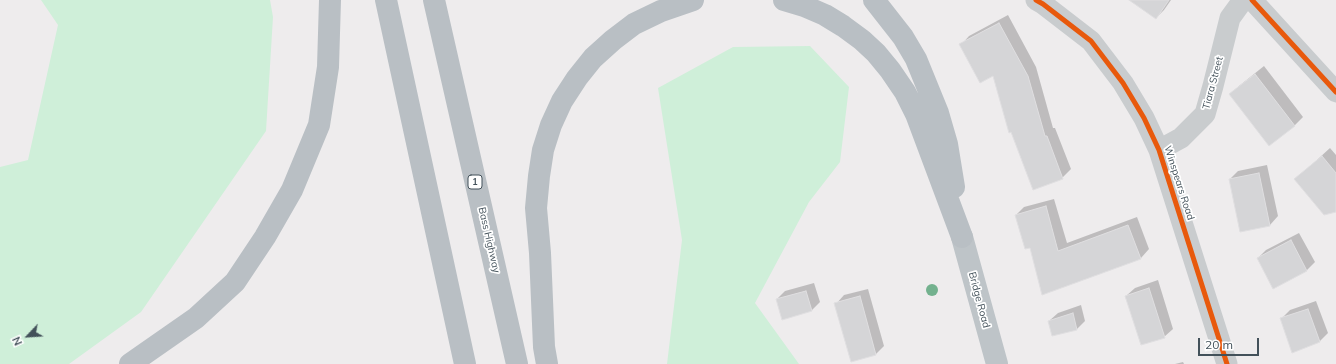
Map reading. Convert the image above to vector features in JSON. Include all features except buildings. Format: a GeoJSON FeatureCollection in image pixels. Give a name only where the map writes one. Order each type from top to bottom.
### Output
{"type":"FeatureCollection","features":[{"type":"Feature","properties":{"kind":"highway"},"geometry":{"type":"LineString","coordinates":[[130,364],[196,318],[235,282],[265,238],[292,190],[319,124],[328,67],[330,0]]}},
{"type":"Feature","properties":{"kind":"highway"},"geometry":{"type":"LineString","coordinates":[[386,0],[465,364]]}},
{"type":"Feature","properties":{"kind":"highway","name":"Bass Highway"},"geometry":{"type":"LineString","coordinates":[[434,0],[517,364]]}},
{"type":"Feature","properties":{"kind":"highway"},"geometry":{"type":"LineString","coordinates":[[546,364],[536,208],[543,150],[551,125],[562,101],[577,78],[593,58],[613,40],[634,24],[660,11],[693,0]]}},
{"type":"Feature","properties":{"kind":"highway"},"geometry":{"type":"LineString","coordinates":[[784,0],[804,6],[825,15],[843,26],[876,53],[890,70],[905,92],[916,114],[962,237]]}},
{"type":"Feature","properties":{"kind":"highway"},"geometry":{"type":"LineString","coordinates":[[874,0],[903,37],[916,59],[938,113],[947,144],[962,237]]}},
{"type":"Feature","properties":{"kind":"highway","name":"Bridge Road"},"geometry":{"type":"LineString","coordinates":[[962,237],[997,364]]}},
{"type":"Feature","properties":{"kind":"street","name":"Winspears Road"},"geometry":{"type":"LineString","coordinates":[[1036,0],[1092,41],[1123,83],[1144,118],[1159,150],[1228,364]]}},
{"type":"Feature","properties":{"kind":"street","name":"Tiara Street"},"geometry":{"type":"LineString","coordinates":[[1159,150],[1181,138],[1204,114],[1213,86],[1230,18],[1243,0]]}},
{"type":"Feature","properties":{"kind":"street"},"geometry":{"type":"LineString","coordinates":[[1252,0],[1336,92]]}},
{"type":"Feature","properties":{"kind":"green space"},"geometry":{"type":"Polygon","coordinates":[[[41,0],[270,0],[273,17],[266,131],[141,312],[69,364],[0,364],[0,167],[28,160],[58,25],[41,0]]]}},
{"type":"Feature","properties":{"kind":"green space"},"geometry":{"type":"Polygon","coordinates":[[[810,46],[849,87],[840,162],[809,202],[755,303],[799,364],[667,364],[682,240],[658,88],[733,47],[810,46]]]}},
{"type":"Feature","properties":{"kind":"cycle path"},"geometry":{"type":"LineString","coordinates":[[1036,0],[1091,41],[1123,83],[1144,118],[1159,150],[1227,364]]}},
{"type":"Feature","properties":{"kind":"cycle path"},"geometry":{"type":"LineString","coordinates":[[1252,0],[1336,92]]}}]}
